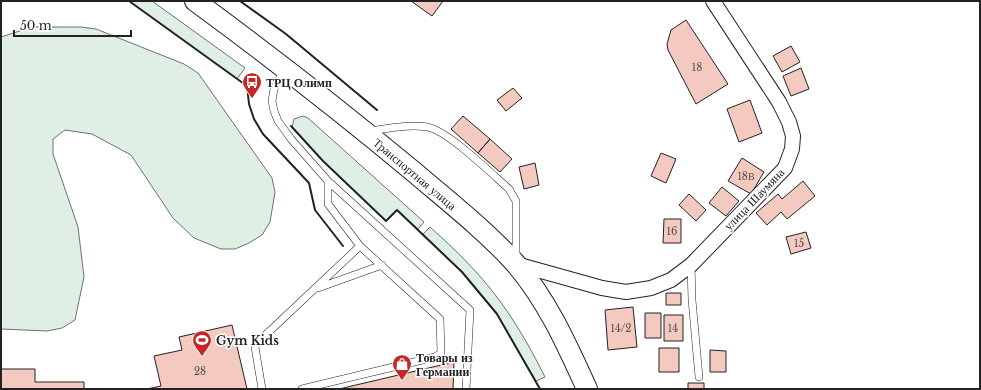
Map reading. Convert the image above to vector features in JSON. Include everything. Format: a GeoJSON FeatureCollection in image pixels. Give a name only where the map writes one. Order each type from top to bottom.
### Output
{"type":"FeatureCollection","features":[{"type":"Feature","properties":{"kind":"main road","name":"Транспортная улица"},"geometry":{"type":"LineString","coordinates":[[195,1],[286,68],[366,132],[447,200],[516,264],[540,297],[563,336],[586,389]]}},
{"type":"Feature","properties":{"kind":"street","name":"улица Шаумяна"},"geometry":{"type":"LineString","coordinates":[[516,264],[602,288],[626,292],[651,288],[671,280],[690,265],[785,168],[792,149],[793,136],[779,102],[713,1]]}},
{"type":"Feature","properties":{"kind":"lane"},"geometry":{"type":"LineString","coordinates":[[286,68],[274,89],[274,111],[291,139],[328,181],[470,310],[466,389]]}},
{"type":"Feature","properties":{"kind":"lane"},"geometry":{"type":"LineString","coordinates":[[366,132],[404,127],[430,128],[444,134],[509,189],[516,201],[516,264]]}},
{"type":"Feature","properties":{"kind":"lane"},"geometry":{"type":"LineString","coordinates":[[302,389],[439,356],[441,353],[440,318],[360,246],[328,204],[328,181]]}},
{"type":"Feature","properties":{"kind":"lane"},"geometry":{"type":"LineString","coordinates":[[262,389],[255,347],[260,339],[360,246]]}},
{"type":"Feature","properties":{"kind":"lane"},"geometry":{"type":"LineString","coordinates":[[314,290],[382,265]]}},
{"type":"Feature","properties":{"kind":"lane"},"geometry":{"type":"LineString","coordinates":[[690,265],[699,377]]}},
{"type":"Feature","properties":{"kind":"green space"},"geometry":{"type":"Polygon","coordinates":[[[129,1],[152,1],[245,68],[237,79],[129,1]]]}},
{"type":"Feature","properties":{"kind":"green space"},"geometry":{"type":"Polygon","coordinates":[[[32,27],[81,27],[96,29],[184,64],[198,73],[272,178],[275,192],[270,222],[262,235],[235,249],[221,249],[194,238],[173,218],[131,155],[92,134],[65,130],[53,139],[53,154],[78,227],[84,277],[75,320],[62,328],[47,331],[1,329],[1,37],[32,27]]]}},
{"type":"Feature","properties":{"kind":"green space"},"geometry":{"type":"Polygon","coordinates":[[[303,116],[308,118],[424,222],[418,229],[397,210],[386,221],[323,161],[292,127],[294,119],[303,116]]]}},
{"type":"Feature","properties":{"kind":"green space"},"geometry":{"type":"Polygon","coordinates":[[[430,227],[465,260],[502,303],[518,327],[545,377],[536,381],[497,314],[462,272],[423,234],[430,227]]]}},
{"type":"Feature","properties":{"kind":"building"},"geometry":{"type":"Polygon","coordinates":[[[411,1],[443,1],[432,16],[411,1]]]}},
{"type":"Feature","properties":{"kind":"building"},"geometry":{"type":"Polygon","coordinates":[[[686,20],[728,84],[696,104],[668,50],[667,44],[671,30],[686,20]]]}},
{"type":"Feature","properties":{"kind":"building"},"geometry":{"type":"Polygon","coordinates":[[[791,46],[800,62],[782,72],[773,56],[791,46]]]}},
{"type":"Feature","properties":{"kind":"building"},"geometry":{"type":"Polygon","coordinates":[[[801,68],[809,89],[791,96],[783,76],[801,68]]]}},
{"type":"Feature","properties":{"kind":"building"},"geometry":{"type":"Polygon","coordinates":[[[513,88],[522,98],[506,111],[497,100],[513,88]]]}},
{"type":"Feature","properties":{"kind":"building"},"geometry":{"type":"Polygon","coordinates":[[[750,100],[762,133],[739,142],[727,109],[750,100]]]}},
{"type":"Feature","properties":{"kind":"building"},"geometry":{"type":"Polygon","coordinates":[[[463,116],[490,139],[478,153],[451,129],[463,116]]]}},
{"type":"Feature","properties":{"kind":"building"},"geometry":{"type":"Polygon","coordinates":[[[490,139],[512,159],[500,172],[478,153],[490,139]]]}},
{"type":"Feature","properties":{"kind":"building"},"geometry":{"type":"Polygon","coordinates":[[[661,153],[676,159],[666,183],[651,176],[661,153]]]}},
{"type":"Feature","properties":{"kind":"building"},"geometry":{"type":"Polygon","coordinates":[[[742,158],[764,172],[751,194],[728,181],[742,158]]]}},
{"type":"Feature","properties":{"kind":"building"},"geometry":{"type":"Polygon","coordinates":[[[535,163],[539,185],[524,189],[519,167],[535,163]]]}},
{"type":"Feature","properties":{"kind":"building"},"geometry":{"type":"Polygon","coordinates":[[[803,181],[815,196],[787,219],[781,212],[767,225],[756,213],[778,194],[782,199],[803,181]]]}},
{"type":"Feature","properties":{"kind":"building"},"geometry":{"type":"Polygon","coordinates":[[[722,187],[739,201],[726,216],[709,203],[722,187]]]}},
{"type":"Feature","properties":{"kind":"building"},"geometry":{"type":"Polygon","coordinates":[[[689,194],[706,210],[696,221],[679,205],[689,194]]]}},
{"type":"Feature","properties":{"kind":"building"},"geometry":{"type":"Polygon","coordinates":[[[664,219],[681,219],[681,243],[663,243],[664,219]]]}},
{"type":"Feature","properties":{"kind":"building"},"geometry":{"type":"Polygon","coordinates":[[[806,232],[811,248],[791,254],[786,237],[806,232]]]}},
{"type":"Feature","properties":{"kind":"building"},"geometry":{"type":"Polygon","coordinates":[[[666,293],[681,293],[681,305],[666,305],[666,293]]]}},
{"type":"Feature","properties":{"kind":"building"},"geometry":{"type":"Polygon","coordinates":[[[633,307],[637,347],[608,350],[605,310],[633,307]]]}},
{"type":"Feature","properties":{"kind":"building"},"geometry":{"type":"Polygon","coordinates":[[[645,313],[661,313],[661,338],[645,338],[645,313]]]}},
{"type":"Feature","properties":{"kind":"building"},"geometry":{"type":"Polygon","coordinates":[[[664,315],[683,315],[683,341],[664,341],[664,315]]]}},
{"type":"Feature","properties":{"kind":"building"},"geometry":{"type":"Polygon","coordinates":[[[232,325],[247,389],[147,389],[161,386],[154,356],[182,350],[179,337],[232,325]]]}},
{"type":"Feature","properties":{"kind":"building"},"geometry":{"type":"Polygon","coordinates":[[[659,348],[679,348],[679,372],[659,372],[659,348]]]}},
{"type":"Feature","properties":{"kind":"building"},"geometry":{"type":"Polygon","coordinates":[[[710,350],[726,351],[726,372],[710,372],[710,350]]]}},
{"type":"Feature","properties":{"kind":"building"},"geometry":{"type":"Polygon","coordinates":[[[454,362],[453,389],[339,389],[454,362]]]}},
{"type":"Feature","properties":{"kind":"building"},"geometry":{"type":"Polygon","coordinates":[[[1,369],[35,369],[35,382],[84,382],[84,389],[1,389],[1,369]]]}},
{"type":"Feature","properties":{"kind":"building"},"geometry":{"type":"Polygon","coordinates":[[[688,383],[704,383],[704,389],[688,389],[688,383]]]}},
{"type":"Feature","properties":{"kind":"wall"},"geometry":{"type":"LineString","coordinates":[[129,1],[247,86],[249,104],[254,119],[263,134],[309,183],[315,210],[343,246]]}},
{"type":"Feature","properties":{"kind":"wall"},"geometry":{"type":"LineString","coordinates":[[240,1],[286,34],[377,110]]}},
{"type":"Feature","properties":{"kind":"wall"},"geometry":{"type":"LineString","coordinates":[[291,126],[323,161],[386,221],[397,210],[462,272],[497,314],[540,389]]}},
{"type":"Feature","properties":{"kind":"place","name":"ТРЦ Олимп"},"geometry":{"type":"Point","coordinates":[252,99]}},
{"type":"Feature","properties":{"kind":"place","name":"Gym Kids"},"geometry":{"type":"Point","coordinates":[202,357]}},
{"type":"Feature","properties":{"kind":"place","name":"Товары из Германии"},"geometry":{"type":"Point","coordinates":[402,381]}}]}
